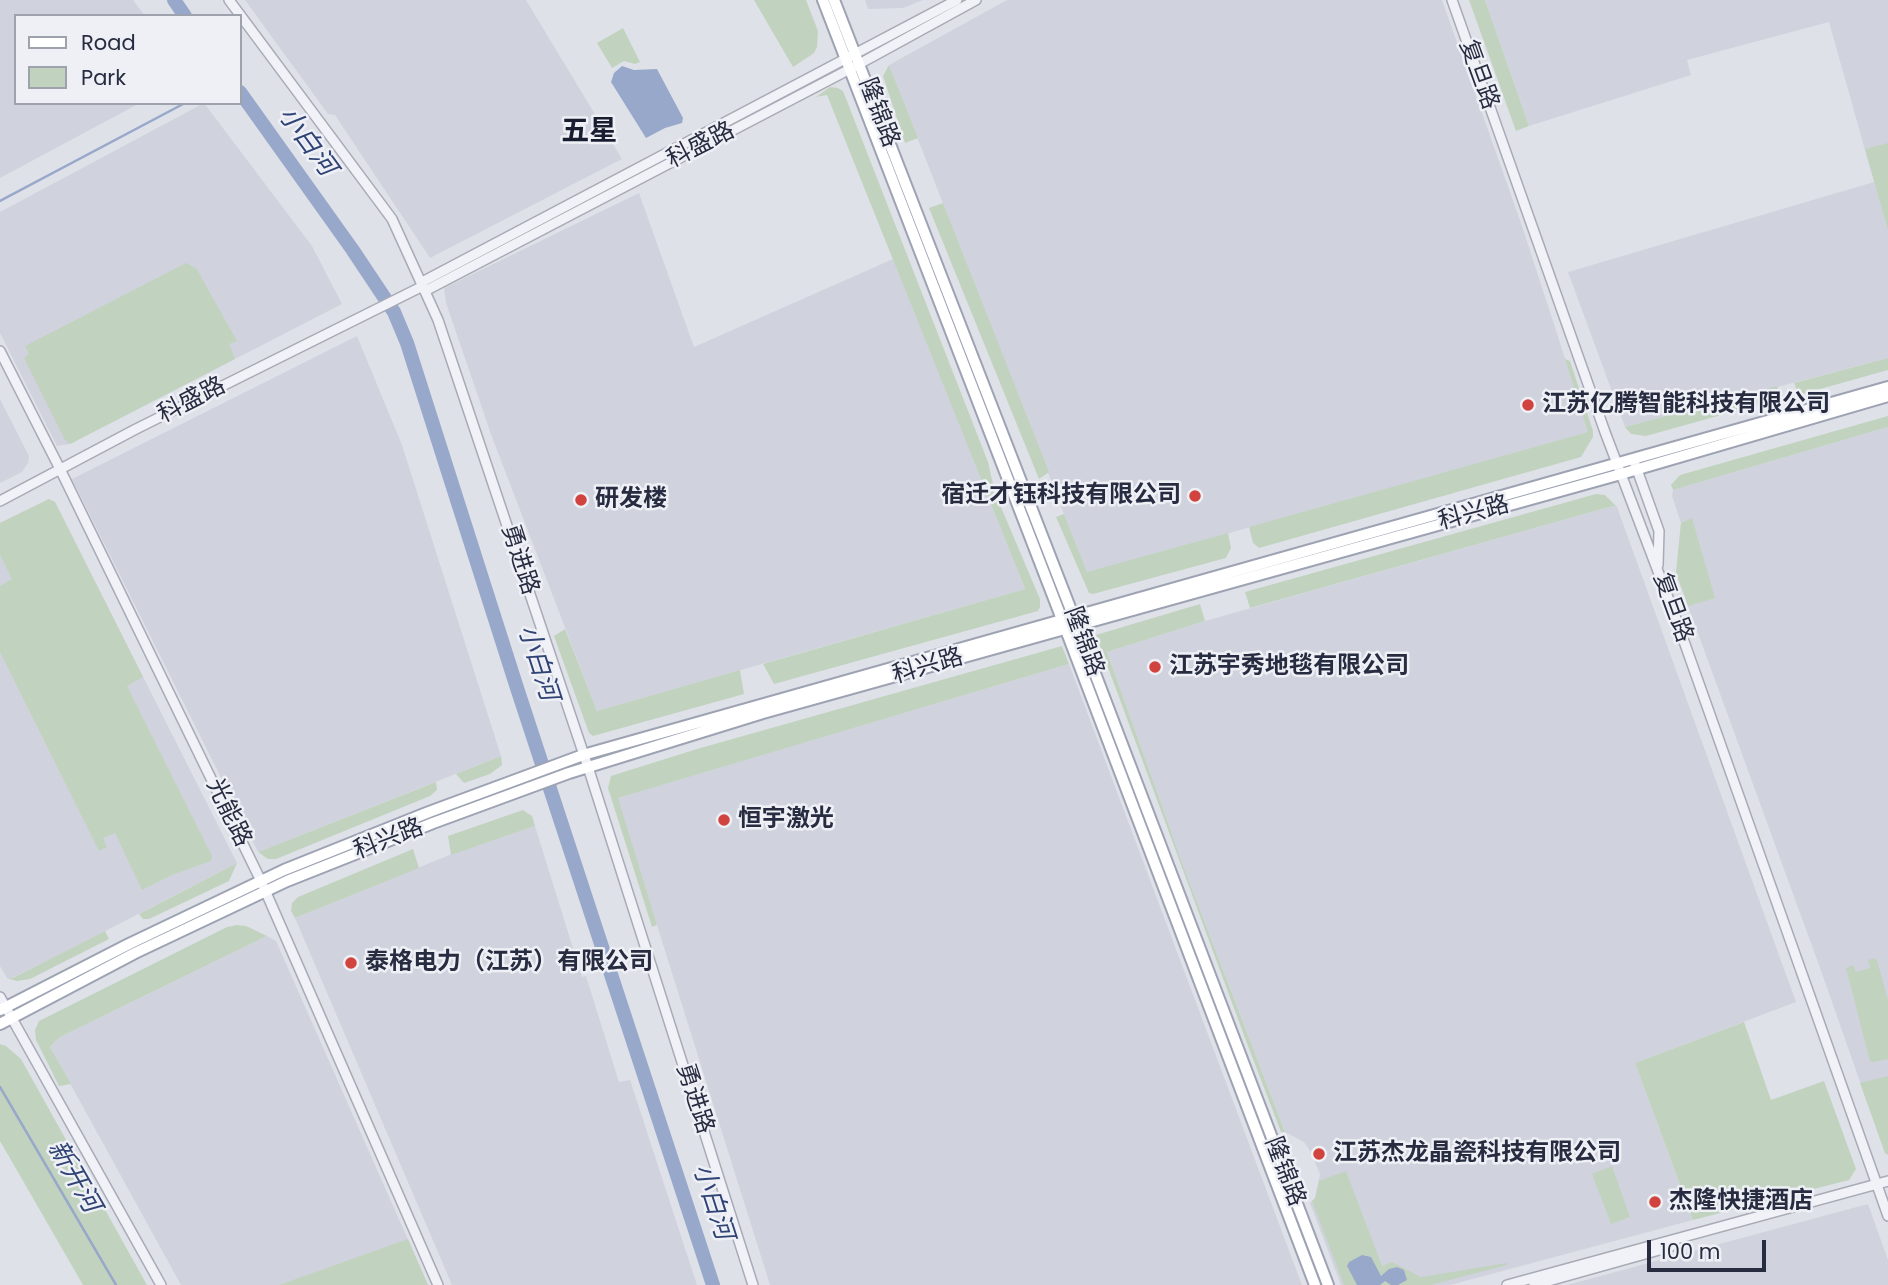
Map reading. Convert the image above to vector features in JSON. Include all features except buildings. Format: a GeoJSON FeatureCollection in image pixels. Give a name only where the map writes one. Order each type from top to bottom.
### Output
{"type":"FeatureCollection","features":[{"type":"Feature","properties":{"kind":"main road","name":"隆锦路"},"geometry":{"type":"LineString","coordinates":[[823,0],[853,62]]}},
{"type":"Feature","properties":{"kind":"main road","name":"隆锦路"},"geometry":{"type":"LineString","coordinates":[[834,0],[853,62],[1328,1285]]}},
{"type":"Feature","properties":{"kind":"main road","name":"科兴路"},"geometry":{"type":"LineString","coordinates":[[0,1024],[4,1008],[135,953],[263,886],[565,761],[1619,468],[1888,387]]}},
{"type":"Feature","properties":{"kind":"main road","name":"科兴路"},"geometry":{"type":"LineString","coordinates":[[1635,463],[1888,396]]}},
{"type":"Feature","properties":{"kind":"main road","name":"隆锦路"},"geometry":{"type":"LineString","coordinates":[[1069,623],[1315,1285]]}},
{"type":"Feature","properties":{"kind":"main road","name":"科兴路"},"geometry":{"type":"LineString","coordinates":[[263,886],[569,773],[1069,623]]}},
{"type":"Feature","properties":{"kind":"street","name":"科盛路"},"geometry":{"type":"LineString","coordinates":[[853,62],[957,0]]}},
{"type":"Feature","properties":{"kind":"street","name":"科盛路"},"geometry":{"type":"LineString","coordinates":[[0,501],[976,0]]}},
{"type":"Feature","properties":{"kind":"street","name":"复旦路"},"geometry":{"type":"LineString","coordinates":[[1452,0],[1619,468],[1881,1186],[1888,1216]]}},
{"type":"Feature","properties":{"kind":"street","name":"勇进路"},"geometry":{"type":"LineString","coordinates":[[242,17],[392,219],[449,349],[588,767],[753,1285]]}},
{"type":"Feature","properties":{"kind":"street","name":"光能路"},"geometry":{"type":"LineString","coordinates":[[0,351],[263,886],[438,1285]]}},
{"type":"Feature","properties":{"kind":"street"},"geometry":{"type":"LineString","coordinates":[[1635,463],[1659,531],[1658,570]]}},
{"type":"Feature","properties":{"kind":"street"},"geometry":{"type":"LineString","coordinates":[[4,1008],[161,1285]]}},
{"type":"Feature","properties":{"kind":"street"},"geometry":{"type":"LineString","coordinates":[[1534,1285],[1881,1186],[1888,1181]]}},
{"type":"Feature","properties":{"kind":"street"},"geometry":{"type":"LineString","coordinates":[[1507,1285],[1881,1186]]}},
{"type":"Feature","properties":{"kind":"shaded area"},"geometry":{"type":"Polygon","coordinates":[[[0,0],[133,0],[144,14],[14,14],[14,105],[136,105],[0,178],[0,0]]]}},
{"type":"Feature","properties":{"kind":"shaded area"},"geometry":{"type":"Polygon","coordinates":[[[245,0],[526,0],[622,159],[430,258],[335,115],[328,114],[245,0]]]}},
{"type":"Feature","properties":{"kind":"shaded area"},"geometry":{"type":"Polygon","coordinates":[[[865,0],[923,0],[903,8],[868,9],[865,0]]]}},
{"type":"Feature","properties":{"kind":"shaded area"},"geometry":{"type":"Polygon","coordinates":[[[1007,0],[1442,0],[1522,226],[1589,432],[1087,573],[889,65],[1007,0]]]}},
{"type":"Feature","properties":{"kind":"shaded area"},"geometry":{"type":"Polygon","coordinates":[[[1485,0],[1888,0],[1888,358],[1625,427],[1568,272],[1874,182],[1829,22],[1687,60],[1691,75],[1529,126],[1485,0]]]}},
{"type":"Feature","properties":{"kind":"shaded area"},"geometry":{"type":"Polygon","coordinates":[[[200,105],[206,105],[312,246],[342,304],[70,444],[57,446],[0,333],[0,212],[200,105]]]}},
{"type":"Feature","properties":{"kind":"shaded area"},"geometry":{"type":"Polygon","coordinates":[[[639,193],[694,347],[893,259],[1025,589],[597,711],[492,437],[446,303],[444,288],[639,193]]]}},
{"type":"Feature","properties":{"kind":"shaded area"},"geometry":{"type":"Polygon","coordinates":[[[357,336],[402,445],[501,756],[258,852],[72,479],[357,336]]]}},
{"type":"Feature","properties":{"kind":"shaded area"},"geometry":{"type":"Polygon","coordinates":[[[0,399],[29,456],[22,472],[0,483],[0,399]]]}},
{"type":"Feature","properties":{"kind":"shaded area"},"geometry":{"type":"Polygon","coordinates":[[[1888,427],[1888,1155],[1885,1153],[1676,573],[1681,523],[1672,496],[1673,490],[1888,427]]]}},
{"type":"Feature","properties":{"kind":"shaded area"},"geometry":{"type":"Polygon","coordinates":[[[49,499],[55,502],[237,863],[55,957],[7,978],[0,966],[0,523],[49,499]]]}},
{"type":"Feature","properties":{"kind":"shaded area"},"geometry":{"type":"Polygon","coordinates":[[[1617,507],[1796,1002],[1635,1063],[1693,1220],[1450,1285],[1341,1285],[1310,1203],[1315,1198],[1320,1174],[1304,1142],[1285,1132],[1187,876],[1107,652],[1205,621],[1617,507]]]}},
{"type":"Feature","properties":{"kind":"shaded area"},"geometry":{"type":"Polygon","coordinates":[[[1069,664],[1302,1285],[770,1285],[617,798],[1069,664]]]}},
{"type":"Feature","properties":{"kind":"shaded area"},"geometry":{"type":"Polygon","coordinates":[[[535,826],[582,977],[586,976],[619,1082],[630,1080],[697,1285],[452,1285],[295,918],[447,856],[535,826]]]}},
{"type":"Feature","properties":{"kind":"shaded area"},"geometry":{"type":"Polygon","coordinates":[[[267,936],[276,941],[428,1285],[181,1285],[50,1047],[60,1037],[267,936]]]}},
{"type":"Feature","properties":{"kind":"shaded area"},"geometry":{"type":"Polygon","coordinates":[[[1868,1204],[1888,1260],[1888,1285],[1567,1285],[1868,1204]]]}},
{"type":"Feature","properties":{"kind":"green space"},"geometry":{"type":"Polygon","coordinates":[[[754,0],[806,0],[818,31],[814,53],[793,67],[754,0]]]}},
{"type":"Feature","properties":{"kind":"green space"},"geometry":{"type":"Polygon","coordinates":[[[1469,0],[1485,0],[1529,126],[1516,131],[1469,0]]]}},
{"type":"Feature","properties":{"kind":"green space"},"geometry":{"type":"Polygon","coordinates":[[[623,28],[640,62],[635,64],[624,61],[612,68],[597,43],[623,28]]]}},
{"type":"Feature","properties":{"kind":"green space"},"geometry":{"type":"Polygon","coordinates":[[[889,65],[918,138],[905,143],[883,76],[889,65]]]}},
{"type":"Feature","properties":{"kind":"green space"},"geometry":{"type":"Polygon","coordinates":[[[830,87],[843,91],[988,462],[995,493],[1040,599],[1040,607],[1038,611],[774,684],[763,664],[1025,589],[827,95],[816,97],[830,87]]]}},
{"type":"Feature","properties":{"kind":"green space"},"geometry":{"type":"Polygon","coordinates":[[[1888,143],[1888,230],[1865,149],[1888,143]]]}},
{"type":"Feature","properties":{"kind":"green space"},"geometry":{"type":"Polygon","coordinates":[[[943,203],[1049,472],[1039,479],[929,208],[943,203]]]}},
{"type":"Feature","properties":{"kind":"green space"},"geometry":{"type":"Polygon","coordinates":[[[186,263],[196,268],[237,341],[229,344],[235,359],[70,444],[65,440],[24,358],[29,354],[25,346],[186,263]]]}},
{"type":"Feature","properties":{"kind":"green space"},"geometry":{"type":"Polygon","coordinates":[[[1888,358],[1888,370],[1799,395],[1794,383],[1888,358]]]}},
{"type":"Feature","properties":{"kind":"green space"},"geometry":{"type":"Polygon","coordinates":[[[1565,359],[1570,361],[1593,431],[1593,437],[1581,457],[1259,548],[1253,543],[1249,527],[1588,432],[1565,359]]]}},
{"type":"Feature","properties":{"kind":"green space"},"geometry":{"type":"Polygon","coordinates":[[[1778,386],[1775,399],[1768,402],[1646,436],[1631,434],[1625,427],[1778,386]]]}},
{"type":"Feature","properties":{"kind":"green space"},"geometry":{"type":"Polygon","coordinates":[[[1888,416],[1888,427],[1673,490],[1671,485],[1680,475],[1888,416]]]}},
{"type":"Feature","properties":{"kind":"green space"},"geometry":{"type":"Polygon","coordinates":[[[1596,494],[1605,495],[1617,507],[1250,608],[1245,592],[1596,494]]]}},
{"type":"Feature","properties":{"kind":"green space"},"geometry":{"type":"Polygon","coordinates":[[[49,499],[55,502],[143,677],[127,686],[212,856],[211,861],[172,875],[142,890],[115,833],[103,838],[107,847],[99,851],[0,652],[0,586],[12,579],[0,555],[0,523],[49,499]]]}},
{"type":"Feature","properties":{"kind":"green space"},"geometry":{"type":"Polygon","coordinates":[[[1064,514],[1087,572],[1228,533],[1231,548],[1226,558],[1093,594],[1089,593],[1056,517],[1064,514]]]}},
{"type":"Feature","properties":{"kind":"green space"},"geometry":{"type":"Polygon","coordinates":[[[1692,518],[1715,598],[1688,606],[1676,573],[1681,523],[1692,518]]]}},
{"type":"Feature","properties":{"kind":"green space"},"geometry":{"type":"Polygon","coordinates":[[[1200,604],[1205,621],[1107,652],[1187,876],[1285,1132],[1281,1132],[1248,1046],[1096,635],[1200,604]]]}},
{"type":"Feature","properties":{"kind":"green space"},"geometry":{"type":"Polygon","coordinates":[[[565,629],[597,711],[740,670],[744,694],[593,736],[589,733],[554,636],[565,629]]]}},
{"type":"Feature","properties":{"kind":"green space"},"geometry":{"type":"Polygon","coordinates":[[[1062,646],[1069,664],[618,798],[657,925],[652,927],[608,788],[611,776],[697,749],[1062,646]]]}},
{"type":"Feature","properties":{"kind":"green space"},"geometry":{"type":"Polygon","coordinates":[[[501,756],[502,765],[490,774],[464,783],[456,774],[501,756]]]}},
{"type":"Feature","properties":{"kind":"green space"},"geometry":{"type":"Polygon","coordinates":[[[436,782],[437,790],[430,796],[276,859],[268,859],[258,852],[436,782]]]}},
{"type":"Feature","properties":{"kind":"green space"},"geometry":{"type":"Polygon","coordinates":[[[523,810],[532,816],[535,826],[451,855],[448,836],[523,810]]]}},
{"type":"Feature","properties":{"kind":"green space"},"geometry":{"type":"Polygon","coordinates":[[[413,849],[419,868],[295,918],[291,911],[292,903],[298,897],[413,849]]]}},
{"type":"Feature","properties":{"kind":"green space"},"geometry":{"type":"Polygon","coordinates":[[[237,863],[229,881],[149,919],[143,919],[139,914],[237,863]]]}},
{"type":"Feature","properties":{"kind":"green space"},"geometry":{"type":"Polygon","coordinates":[[[246,926],[267,936],[60,1037],[50,1047],[71,1084],[59,1086],[36,1040],[35,1030],[39,1021],[227,927],[246,926]]]}},
{"type":"Feature","properties":{"kind":"green space"},"geometry":{"type":"Polygon","coordinates":[[[105,931],[109,939],[30,979],[17,981],[7,978],[13,978],[105,931]]]}},
{"type":"Feature","properties":{"kind":"green space"},"geometry":{"type":"Polygon","coordinates":[[[1875,958],[1888,1000],[1888,1059],[1871,1062],[1846,968],[1853,965],[1856,972],[1870,968],[1868,960],[1875,958]]]}},
{"type":"Feature","properties":{"kind":"green space"},"geometry":{"type":"Polygon","coordinates":[[[1744,1022],[1771,1100],[1824,1081],[1856,1169],[1849,1180],[1693,1220],[1635,1063],[1744,1022]]]}},
{"type":"Feature","properties":{"kind":"green space"},"geometry":{"type":"Polygon","coordinates":[[[0,1044],[21,1059],[147,1285],[83,1285],[0,1141],[0,1044]]]}},
{"type":"Feature","properties":{"kind":"green space"},"geometry":{"type":"Polygon","coordinates":[[[1888,1076],[1888,1155],[1860,1083],[1888,1076]]]}},
{"type":"Feature","properties":{"kind":"green space"},"geometry":{"type":"Polygon","coordinates":[[[1612,1166],[1630,1217],[1611,1224],[1592,1174],[1612,1166]]]}},
{"type":"Feature","properties":{"kind":"green space"},"geometry":{"type":"Polygon","coordinates":[[[1346,1171],[1382,1266],[1392,1262],[1421,1277],[1507,1265],[1431,1285],[1344,1285],[1312,1201],[1319,1181],[1346,1171]]]}},
{"type":"Feature","properties":{"kind":"green space"},"geometry":{"type":"Polygon","coordinates":[[[408,1239],[428,1285],[279,1285],[408,1239]]]}},
{"type":"Feature","properties":{"kind":"water"},"geometry":{"type":"Polygon","coordinates":[[[622,66],[634,70],[657,69],[683,118],[682,123],[646,138],[611,82],[614,73],[622,66]]]}},
{"type":"Feature","properties":{"kind":"water"},"geometry":{"type":"Polygon","coordinates":[[[1362,1255],[1371,1257],[1381,1276],[1389,1269],[1397,1267],[1404,1270],[1407,1280],[1398,1285],[1385,1281],[1380,1285],[1357,1285],[1347,1266],[1362,1255]]]}},
{"type":"Feature","properties":{"kind":"waterway","name":"小白河"},"geometry":{"type":"LineString","coordinates":[[174,0],[184,14]]}},
{"type":"Feature","properties":{"kind":"waterway","name":"小白河"},"geometry":{"type":"LineString","coordinates":[[242,95],[394,312],[407,343],[713,1285]]}},
{"type":"Feature","properties":{"kind":"waterway"},"geometry":{"type":"LineString","coordinates":[[0,201],[181,105]]}},
{"type":"Feature","properties":{"kind":"waterway","name":"新开河"},"geometry":{"type":"LineString","coordinates":[[0,1087],[116,1285]]}},
{"type":"Feature","properties":{"kind":"place","name":"江苏亿腾智能科技有限公司"},"geometry":{"type":"Point","coordinates":[1528,405]}},
{"type":"Feature","properties":{"kind":"place","name":"宿迁才钰科技有限公司"},"geometry":{"type":"Point","coordinates":[1195,496]}},
{"type":"Feature","properties":{"kind":"place","name":"研发楼"},"geometry":{"type":"Point","coordinates":[581,500]}},
{"type":"Feature","properties":{"kind":"place","name":"江苏宇秀地毯有限公司"},"geometry":{"type":"Point","coordinates":[1155,667]}},
{"type":"Feature","properties":{"kind":"place","name":"恒宇激光"},"geometry":{"type":"Point","coordinates":[724,820]}},
{"type":"Feature","properties":{"kind":"place","name":"泰格电力（江苏）有限公司"},"geometry":{"type":"Point","coordinates":[351,963]}},
{"type":"Feature","properties":{"kind":"place","name":"江苏杰龙晶瓷科技有限公司"},"geometry":{"type":"Point","coordinates":[1319,1154]}},
{"type":"Feature","properties":{"kind":"place","name":"杰隆快捷酒店"},"geometry":{"type":"Point","coordinates":[1655,1202]}},
{"type":"Feature","properties":{"kind":"district","name":"五星"},"geometry":{"type":"Point","coordinates":[589,133]}}]}
